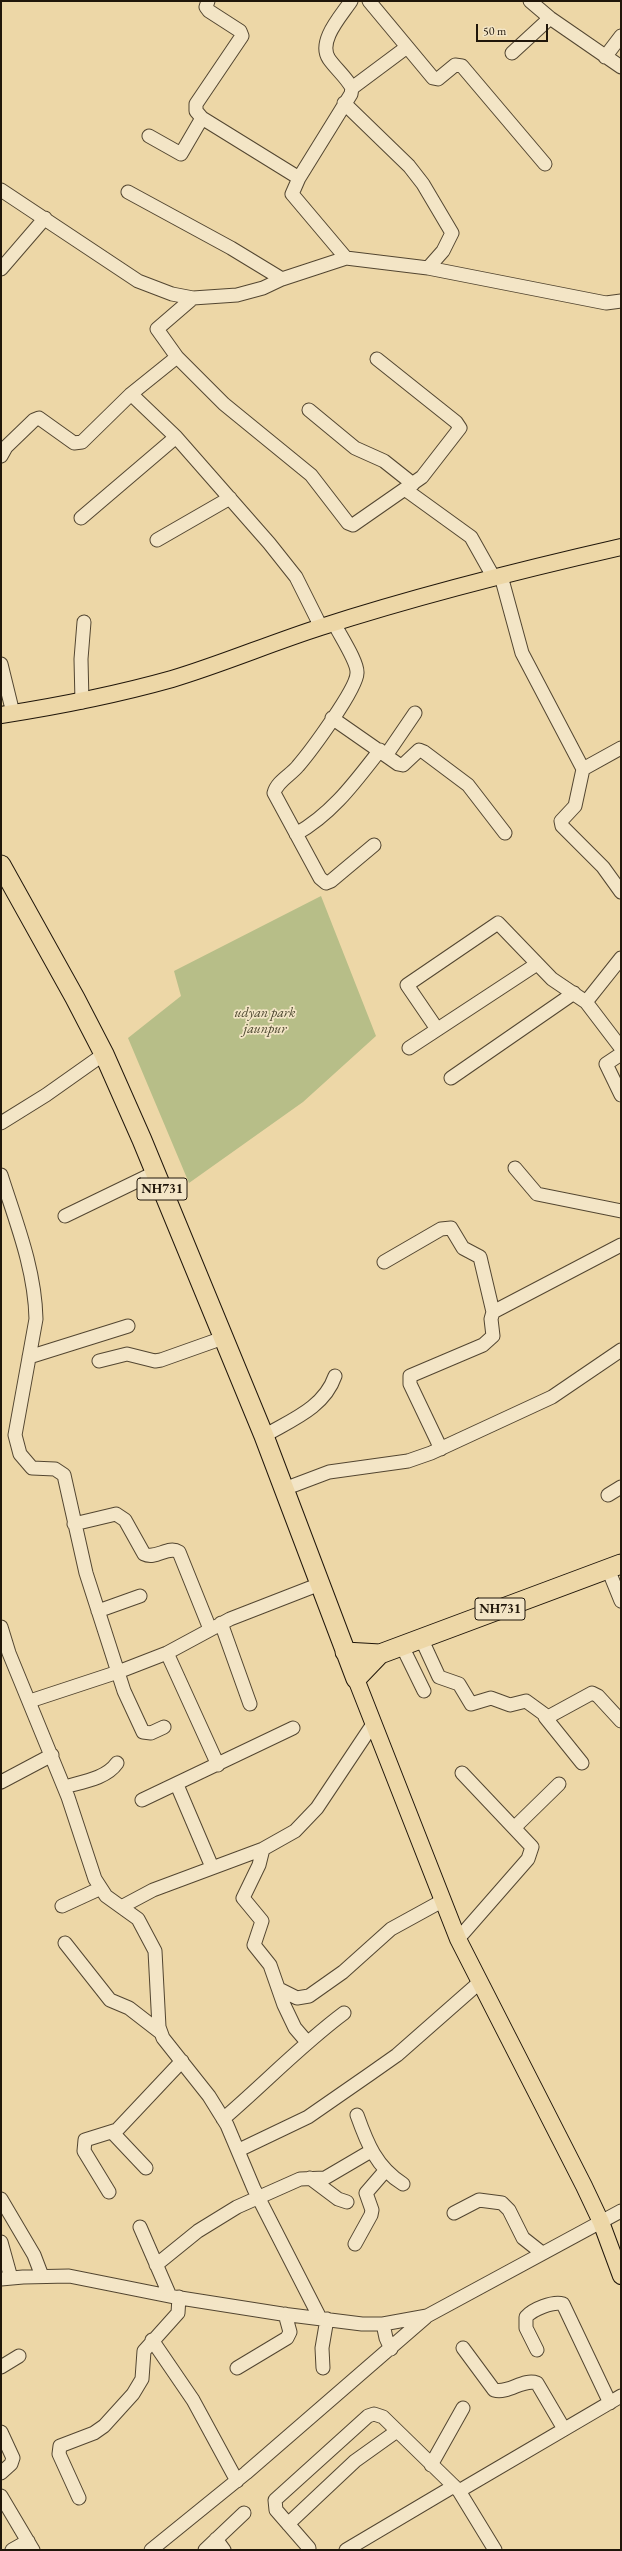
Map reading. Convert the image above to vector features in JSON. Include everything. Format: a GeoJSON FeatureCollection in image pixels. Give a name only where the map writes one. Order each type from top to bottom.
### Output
{"type":"FeatureCollection","features":[{"type":"Feature","properties":{"kind":"highway","name":"NH731"},"geometry":{"type":"LineString","coordinates":[[2,868],[48,945],[104,1054],[156,1172],[264,1436],[299,1525],[356,1679],[380,1654]]}},
{"type":"Feature","properties":{"kind":"highway","name":"NH731"},"geometry":{"type":"LineString","coordinates":[[345,1652],[380,1654],[614,1566]]}},
{"type":"Feature","properties":{"kind":"main road"},"geometry":{"type":"LineString","coordinates":[[7,714],[82,702],[180,676],[327,625],[498,577],[621,547]]}},
{"type":"Feature","properties":{"kind":"main road"},"geometry":{"type":"LineString","coordinates":[[356,1679],[458,1939],[601,2222],[621,2276]]}},
{"type":"Feature","properties":{"kind":"street"},"geometry":{"type":"LineString","coordinates":[[208,1],[206,7],[209,11],[240,31],[242,36],[196,104],[196,111],[202,118],[299,178]]}},
{"type":"Feature","properties":{"kind":"street"},"geometry":{"type":"LineString","coordinates":[[351,1],[327,38],[325,48],[328,58],[352,88]]}},
{"type":"Feature","properties":{"kind":"street"},"geometry":{"type":"LineString","coordinates":[[369,1],[436,79],[455,65],[462,66],[545,164]]}},
{"type":"Feature","properties":{"kind":"street"},"geometry":{"type":"LineString","coordinates":[[530,1],[550,18],[621,68]]}},
{"type":"Feature","properties":{"kind":"street"},"geometry":{"type":"LineString","coordinates":[[512,53],[550,18]]}},
{"type":"Feature","properties":{"kind":"street"},"geometry":{"type":"LineString","coordinates":[[606,57],[621,36]]}},
{"type":"Feature","properties":{"kind":"street"},"geometry":{"type":"LineString","coordinates":[[346,258],[292,194],[299,178],[352,88],[407,47]]}},
{"type":"Feature","properties":{"kind":"street"},"geometry":{"type":"LineString","coordinates":[[344,103],[409,166],[423,184],[452,233],[443,251],[428,268]]}},
{"type":"Feature","properties":{"kind":"street"},"geometry":{"type":"LineString","coordinates":[[149,136],[181,154],[202,118]]}},
{"type":"Feature","properties":{"kind":"street"},"geometry":{"type":"LineString","coordinates":[[1,190],[138,281],[172,294],[193,298],[237,295],[263,288],[282,279],[346,258],[428,268],[606,303],[621,300]]}},
{"type":"Feature","properties":{"kind":"street"},"geometry":{"type":"LineString","coordinates":[[128,192],[231,248],[282,279]]}},
{"type":"Feature","properties":{"kind":"street"},"geometry":{"type":"LineString","coordinates":[[1,269],[45,218]]}},
{"type":"Feature","properties":{"kind":"street"},"geometry":{"type":"LineString","coordinates":[[193,298],[157,329],[177,357],[224,404],[311,475],[348,523],[357,524],[410,487],[426,472],[457,433],[459,426],[377,359]]}},
{"type":"Feature","properties":{"kind":"street"},"geometry":{"type":"LineString","coordinates":[[1,456],[12,442],[39,418],[78,444],[131,394],[177,357]]}},
{"type":"Feature","properties":{"kind":"street"},"geometry":{"type":"LineString","coordinates":[[131,394],[176,437],[230,498],[296,577],[357,672],[349,693],[332,718],[297,767],[275,789],[276,798],[320,878],[326,883],[331,882],[374,846]]}},
{"type":"Feature","properties":{"kind":"street"},"geometry":{"type":"LineString","coordinates":[[309,410],[355,448],[384,461],[410,487],[471,537],[498,577],[522,654],[584,769],[574,806],[561,821],[562,826],[603,867],[621,892]]}},
{"type":"Feature","properties":{"kind":"street"},"geometry":{"type":"LineString","coordinates":[[81,518],[176,437]]}},
{"type":"Feature","properties":{"kind":"street"},"geometry":{"type":"LineString","coordinates":[[157,540],[230,498]]}},
{"type":"Feature","properties":{"kind":"street"},"geometry":{"type":"LineString","coordinates":[[82,702],[81,659],[84,622]]}},
{"type":"Feature","properties":{"kind":"street"},"geometry":{"type":"LineString","coordinates":[[1,664],[7,714]]}},
{"type":"Feature","properties":{"kind":"street"},"geometry":{"type":"LineString","coordinates":[[296,834],[316,823],[334,807],[384,752],[415,713]]}},
{"type":"Feature","properties":{"kind":"street"},"geometry":{"type":"LineString","coordinates":[[332,718],[403,765],[419,750],[424,752],[468,785],[506,833]]}},
{"type":"Feature","properties":{"kind":"street"},"geometry":{"type":"LineString","coordinates":[[584,769],[621,748]]}},
{"type":"Feature","properties":{"kind":"street"},"geometry":{"type":"LineString","coordinates":[[438,1029],[407,985],[498,923],[552,979],[586,1002],[618,1040]]}},
{"type":"Feature","properties":{"kind":"street"},"geometry":{"type":"LineString","coordinates":[[586,1002],[621,958]]}},
{"type":"Feature","properties":{"kind":"street"},"geometry":{"type":"LineString","coordinates":[[409,1048],[537,964]]}},
{"type":"Feature","properties":{"kind":"street"},"geometry":{"type":"LineString","coordinates":[[451,1078],[574,994]]}},
{"type":"Feature","properties":{"kind":"street"},"geometry":{"type":"LineString","coordinates":[[1,1123],[46,1095],[104,1054]]}},
{"type":"Feature","properties":{"kind":"street"},"geometry":{"type":"LineString","coordinates":[[621,1054],[606,1064],[621,1095]]}},
{"type":"Feature","properties":{"kind":"street"},"geometry":{"type":"LineString","coordinates":[[515,1168],[537,1194],[621,1211]]}},
{"type":"Feature","properties":{"kind":"street"},"geometry":{"type":"LineString","coordinates":[[65,1216],[156,1172]]}},
{"type":"Feature","properties":{"kind":"street"},"geometry":{"type":"LineString","coordinates":[[1,1175],[29,1262],[33,1281],[36,1319],[16,1421],[15,1435],[17,1448],[29,1466],[36,1470],[55,1469],[62,1472],[74,1524],[98,1611],[118,1672],[140,1729],[147,1733],[164,1727]]}},
{"type":"Feature","properties":{"kind":"street"},"geometry":{"type":"LineString","coordinates":[[384,1262],[441,1229],[451,1228],[463,1248],[480,1257],[493,1312],[491,1319],[494,1330],[490,1340],[444,1362],[413,1374],[409,1379],[413,1392],[441,1449]]}},
{"type":"Feature","properties":{"kind":"street"},"geometry":{"type":"LineString","coordinates":[[493,1312],[621,1245]]}},
{"type":"Feature","properties":{"kind":"street"},"geometry":{"type":"LineString","coordinates":[[29,1357],[128,1326]]}},
{"type":"Feature","properties":{"kind":"street"},"geometry":{"type":"LineString","coordinates":[[99,1361],[127,1354],[155,1361],[162,1360],[223,1338]]}},
{"type":"Feature","properties":{"kind":"street"},"geometry":{"type":"LineString","coordinates":[[284,1489],[329,1472],[408,1461],[441,1449],[552,1397],[621,1350]]}},
{"type":"Feature","properties":{"kind":"street"},"geometry":{"type":"LineString","coordinates":[[264,1436],[313,1407],[327,1393],[335,1376]]}},
{"type":"Feature","properties":{"kind":"street"},"geometry":{"type":"LineString","coordinates":[[608,1495],[621,1487]]}},
{"type":"Feature","properties":{"kind":"street"},"geometry":{"type":"LineString","coordinates":[[74,1524],[116,1514],[125,1520],[144,1554],[152,1556],[174,1550],[179,1552],[215,1626],[250,1704]]}},
{"type":"Feature","properties":{"kind":"street"},"geometry":{"type":"LineString","coordinates":[[614,1566],[621,1601]]}},
{"type":"Feature","properties":{"kind":"street"},"geometry":{"type":"LineString","coordinates":[[30,1701],[118,1672],[167,1653],[215,1626],[320,1584]]}},
{"type":"Feature","properties":{"kind":"street"},"geometry":{"type":"LineString","coordinates":[[98,1611],[140,1596]]}},
{"type":"Feature","properties":{"kind":"street"},"geometry":{"type":"LineString","coordinates":[[1,1627],[9,1653],[30,1701],[64,1787],[99,1889],[106,1896],[123,1906],[138,1918],[155,1951],[160,2032]]}},
{"type":"Feature","properties":{"kind":"street"},"geometry":{"type":"LineString","coordinates":[[421,1638],[439,1677],[459,1684],[471,1704],[491,1698],[510,1705],[526,1701],[545,1717],[582,1763]]}},
{"type":"Feature","properties":{"kind":"street"},"geometry":{"type":"LineString","coordinates":[[402,1646],[424,1691]]}},
{"type":"Feature","properties":{"kind":"street"},"geometry":{"type":"LineString","coordinates":[[167,1653],[218,1765]]}},
{"type":"Feature","properties":{"kind":"street"},"geometry":{"type":"LineString","coordinates":[[545,1717],[551,1717],[592,1693],[598,1696],[621,1721]]}},
{"type":"Feature","properties":{"kind":"street"},"geometry":{"type":"LineString","coordinates":[[123,1906],[153,1890],[263,1849],[295,1831],[313,1813],[373,1724]]}},
{"type":"Feature","properties":{"kind":"street"},"geometry":{"type":"LineString","coordinates":[[142,1800],[177,1785],[292,1728]]}},
{"type":"Feature","properties":{"kind":"street"},"geometry":{"type":"LineString","coordinates":[[1,1782],[52,1755]]}},
{"type":"Feature","properties":{"kind":"street"},"geometry":{"type":"LineString","coordinates":[[64,1787],[102,1775],[113,1769],[117,1763]]}},
{"type":"Feature","properties":{"kind":"street"},"geometry":{"type":"LineString","coordinates":[[458,1939],[531,1852],[529,1843],[462,1773]]}},
{"type":"Feature","properties":{"kind":"street"},"geometry":{"type":"LineString","coordinates":[[515,1827],[559,1784]]}},
{"type":"Feature","properties":{"kind":"street"},"geometry":{"type":"LineString","coordinates":[[177,1785],[212,1867]]}},
{"type":"Feature","properties":{"kind":"street"},"geometry":{"type":"LineString","coordinates":[[263,1849],[259,1865],[242,1898],[262,1921],[254,1945],[270,1965],[293,2022],[307,2042]]}},
{"type":"Feature","properties":{"kind":"street"},"geometry":{"type":"LineString","coordinates":[[62,1906],[99,1889]]}},
{"type":"Feature","properties":{"kind":"street"},"geometry":{"type":"LineString","coordinates":[[279,1989],[298,1998],[308,1996],[343,1972],[391,1929],[442,1901]]}},
{"type":"Feature","properties":{"kind":"street"},"geometry":{"type":"LineString","coordinates":[[65,1944],[110,2000],[128,2008],[160,2032],[209,2096],[223,2118],[239,2150],[258,2199],[324,2319],[322,2348],[323,2368]]}},
{"type":"Feature","properties":{"kind":"street"},"geometry":{"type":"LineString","coordinates":[[239,2150],[308,2117],[381,2067],[417,2039],[480,1982]]}},
{"type":"Feature","properties":{"kind":"street"},"geometry":{"type":"LineString","coordinates":[[223,2118],[271,2077],[307,2042],[344,2013]]}},
{"type":"Feature","properties":{"kind":"street"},"geometry":{"type":"LineString","coordinates":[[109,2192],[84,2151],[83,2145],[85,2140],[112,2132],[122,2125],[182,2061]]}},
{"type":"Feature","properties":{"kind":"street"},"geometry":{"type":"LineString","coordinates":[[357,2115],[371,2151],[385,2171],[403,2184]]}},
{"type":"Feature","properties":{"kind":"street"},"geometry":{"type":"LineString","coordinates":[[112,2132],[146,2168]]}},
{"type":"Feature","properties":{"kind":"street"},"geometry":{"type":"LineString","coordinates":[[156,2265],[212,2221],[237,2207],[258,2199],[300,2179],[325,2178],[371,2151]]}},
{"type":"Feature","properties":{"kind":"street"},"geometry":{"type":"LineString","coordinates":[[355,2244],[371,2215],[372,2210],[366,2193],[385,2171]]}},
{"type":"Feature","properties":{"kind":"street"},"geometry":{"type":"LineString","coordinates":[[310,2178],[338,2199],[347,2202]]}},
{"type":"Feature","properties":{"kind":"street"},"geometry":{"type":"LineString","coordinates":[[1,2199],[34,2255],[42,2276]]}},
{"type":"Feature","properties":{"kind":"street"},"geometry":{"type":"LineString","coordinates":[[454,2213],[479,2200],[502,2202],[510,2210],[523,2238],[542,2253]]}},
{"type":"Feature","properties":{"kind":"street"},"geometry":{"type":"LineString","coordinates":[[151,2550],[237,2481],[391,2349],[427,2316],[621,2211]]}},
{"type":"Feature","properties":{"kind":"street"},"geometry":{"type":"LineString","coordinates":[[79,2498],[59,2454],[60,2446],[94,2433],[111,2419],[138,2386],[144,2369],[144,2351],[152,2340],[178,2313],[174,2297],[156,2265],[140,2227]]}},
{"type":"Feature","properties":{"kind":"street"},"geometry":{"type":"LineString","coordinates":[[1,2242],[6,2279],[42,2276],[69,2276],[174,2297],[362,2324],[383,2324],[427,2316]]}},
{"type":"Feature","properties":{"kind":"street"},"geometry":{"type":"LineString","coordinates":[[346,2550],[616,2399],[563,2304],[558,2302],[541,2308],[526,2317],[526,2328],[537,2350]]}},
{"type":"Feature","properties":{"kind":"street"},"geometry":{"type":"LineString","coordinates":[[237,2368],[287,2338],[290,2332],[285,2314]]}},
{"type":"Feature","properties":{"kind":"street"},"geometry":{"type":"LineString","coordinates":[[383,2324],[386,2338],[391,2349]]}},
{"type":"Feature","properties":{"kind":"street"},"geometry":{"type":"LineString","coordinates":[[152,2340],[193,2400],[237,2481]]}},
{"type":"Feature","properties":{"kind":"street"},"geometry":{"type":"LineString","coordinates":[[463,2348],[494,2390],[503,2391],[529,2382],[537,2383],[564,2429]]}},
{"type":"Feature","properties":{"kind":"street"},"geometry":{"type":"LineString","coordinates":[[1,2367],[19,2356]]}},
{"type":"Feature","properties":{"kind":"street"},"geometry":{"type":"LineString","coordinates":[[432,2464],[463,2408]]}},
{"type":"Feature","properties":{"kind":"street"},"geometry":{"type":"LineString","coordinates":[[309,2548],[288,2524],[275,2505],[278,2495],[368,2416],[378,2414],[397,2430],[457,2489],[495,2550]]}},
{"type":"Feature","properties":{"kind":"street"},"geometry":{"type":"LineString","coordinates":[[288,2524],[354,2461],[397,2430]]}},
{"type":"Feature","properties":{"kind":"street"},"geometry":{"type":"LineString","coordinates":[[1,2432],[13,2458],[11,2464],[1,2473]]}},
{"type":"Feature","properties":{"kind":"street"},"geometry":{"type":"LineString","coordinates":[[1,2496],[31,2546],[12,2550]]}},
{"type":"Feature","properties":{"kind":"street"},"geometry":{"type":"LineString","coordinates":[[205,2550],[220,2544],[244,2513]]}},
{"type":"Feature","properties":{"kind":"green space","name":"udyan park jaunpur"},"geometry":{"type":"Polygon","coordinates":[[[321,896],[376,1036],[303,1102],[189,1183],[128,1038],[181,996],[174,971],[321,896]]]}}]}
